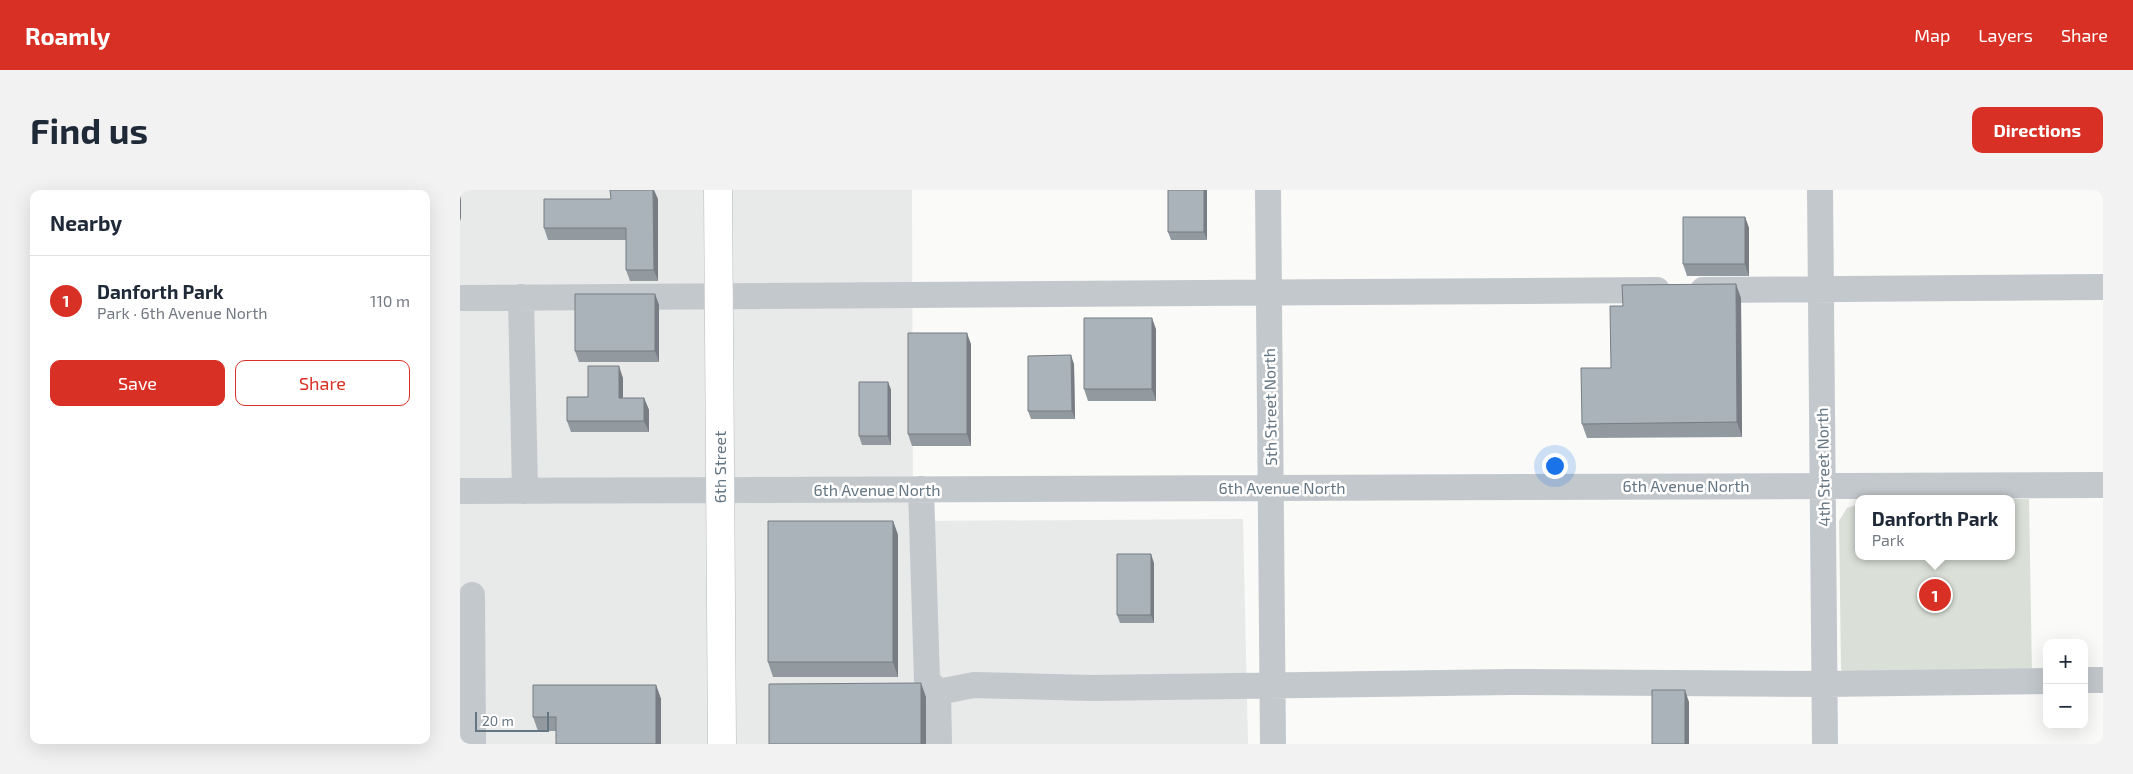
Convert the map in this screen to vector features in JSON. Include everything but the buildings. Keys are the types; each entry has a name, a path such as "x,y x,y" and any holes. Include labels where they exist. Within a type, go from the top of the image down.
{"main road":[{"name":"6th Street","path":"718,190 722,744"}],"street":[{"name":"5th Street North","path":"1268,190 1273,744"},
{"name":"4th Street North","path":"1820,190 1825,744"},
{"path":"460,298 2103,287"},
{"path":"521,297 524,491"},
{"name":"6th Avenue North","path":"460,491 2103,485"},
{"path":"921,489 927,680 938,692 939,744"},
{"path":"472,596 472,744"},
{"path":"2088,680 2103,680"},
{"path":"938,692 974,685 1091,688 1511,682 1825,684 2043,681"}],"shaded area":[{"path":"460,190 912,190 913,521 1243,519 1248,744 460,744"},
{"path":"2015,499 2029,499 2032,676 1843,673 1841,669 1839,521 1847,508 1855,505 1855,560 2015,560"}],"place":[{"name":"Danforth Park","path":"1935,595"}]}
